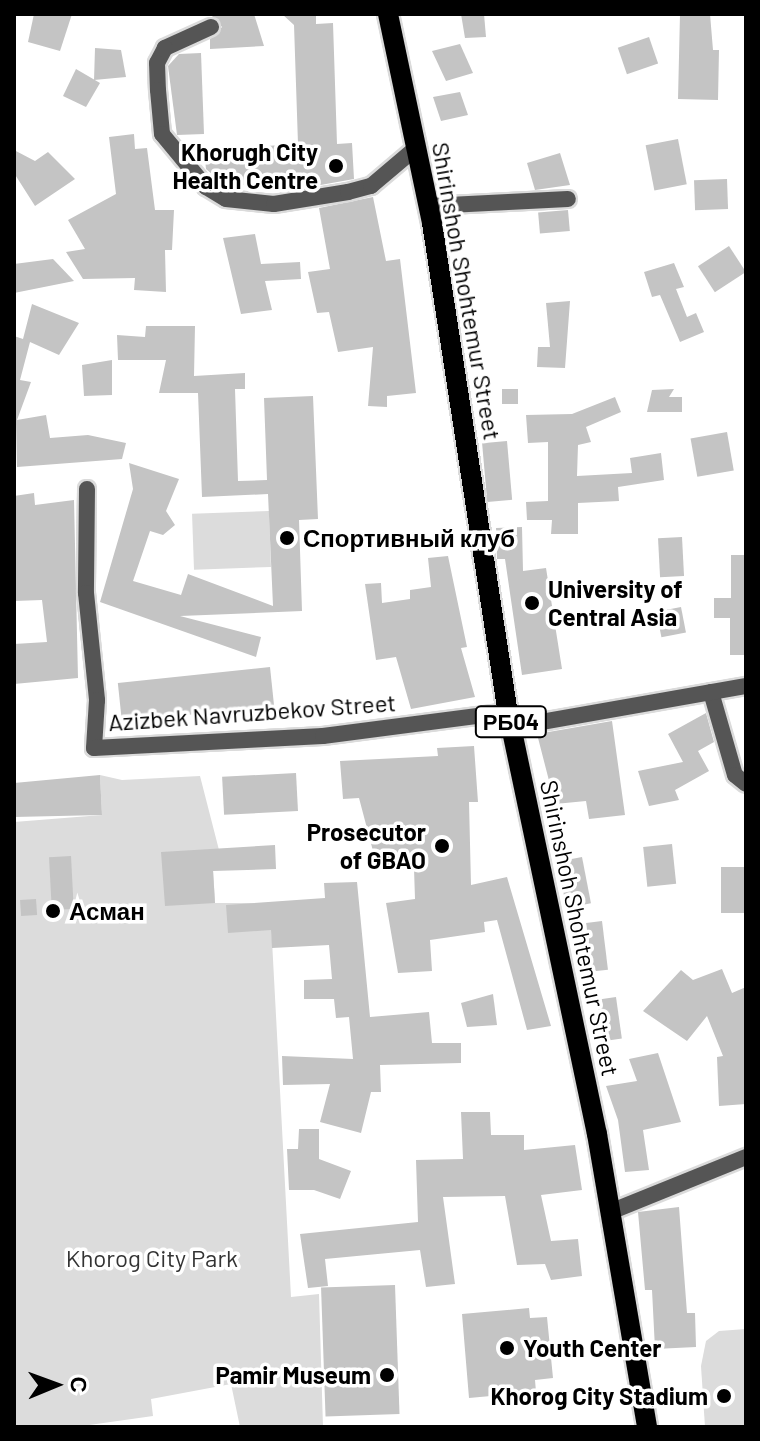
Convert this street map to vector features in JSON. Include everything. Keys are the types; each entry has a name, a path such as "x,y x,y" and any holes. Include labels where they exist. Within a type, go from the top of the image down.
{"main road":[{"name":"Shirinshoh Shohtemur Street","path":"388,14 429,206 511,720 610,1212 647,1427"}],"street":[{"path":"211,27 165,48 157,63 159,105 162,134 176,156 226,199 274,204 371,186 416,148"},
{"path":"429,206 568,199"},
{"name":"Azizbek Navruzbekov Street","path":"87,489 86,593 97,700 94,748 323,736 511,720"},
{"path":"511,720 746,686"},
{"path":"711,692 735,775 746,784"},
{"path":"610,1212 746,1157"}],"green space":[{"path":"269,511 271,567 194,570 192,514"},
{"name":"Khorog City Park","path":"100,775 122,780 200,776 219,850 212,850 215,903 270,903 291,1297 319,1294 323,1427 240,1427 231,1384 151,1399 153,1416 75,1427 14,1427 14,822 102,815"},
{"name":"Khorog City Stadium","path":"746,1329 746,1427 705,1427 701,1366 706,1341 719,1331"}],"building":[{"path":"34,14 72,14 60,51 28,42"},
{"path":"254,14 264,46 210,49 210,39 222,27 212,16"},
{"path":"282,14 316,14 316,24 333,23 337,144 352,143 354,179 315,186 314,181 226,186 206,169 204,150 298,144 294,25"},
{"path":"461,14 484,14 486,37 465,38"},
{"path":"680,14 710,14 713,50 719,50 718,100 678,99"},
{"path":"649,37 658,63 627,74 618,48"},
{"path":"460,44 473,73 446,81 432,51"},
{"path":"95,48 121,50 126,77 94,80"},
{"path":"201,53 204,134 177,135 168,66 179,54"},
{"path":"76,69 100,83 86,107 63,96"},
{"path":"460,92 468,115 441,121 433,97"},
{"path":"134,134 135,149 147,148 155,210 174,210 172,250 165,250 166,292 134,290 135,278 83,279 66,252 85,249 68,220 116,194 109,137"},
{"path":"678,139 687,184 654,190 646,145"},
{"path":"14,150 35,161 48,152 75,179 35,206 14,173"},
{"path":"560,153 570,185 535,190 527,163"},
{"path":"727,179 728,209 695,210 694,180"},
{"path":"373,197 386,261 400,259 416,393 387,396 387,407 368,406 373,347 338,352 329,312 317,313 308,272 330,269 319,208"},
{"path":"568,210 570,231 540,234 538,213"},
{"path":"255,234 261,264 300,262 301,279 265,281 272,310 241,314 223,238"},
{"path":"729,246 746,272 715,292 698,266"},
{"path":"53,259 74,281 14,293 14,264"},
{"path":"674,263 684,287 676,289 687,317 696,313 704,332 680,342 660,295 652,297 644,272"},
{"path":"570,301 565,368 537,367 538,347 550,347 546,303"},
{"path":"32,304 79,323 59,355 30,342 20,380 31,382 17,420 46,415 50,438 88,435 126,443 122,459 17,467 14,336 23,339"},
{"path":"146,326 195,326 194,376 245,373 245,389 235,389 238,481 267,480 264,398 313,396 318,519 299,520 302,611 180,616 261,637 256,657 100,602 133,489 129,463 179,479 166,511 175,525 163,535 150,531 133,581 181,595 188,574 273,606 268,494 202,497 198,393 159,393 166,360 118,360 117,335 145,337"},
{"path":"112,360 112,395 84,396 82,365"},
{"path":"502,389 518,389 518,404 502,404"},
{"path":"674,389 669,397 682,397 682,412 647,412 652,390"},
{"path":"615,397 621,412 586,427 591,442 578,445 577,476 632,473 630,458 661,453 664,480 618,487 619,501 578,503 578,534 551,534 552,520 527,520 526,502 548,501 548,442 528,443 526,415 572,414"},
{"path":"727,432 734,470 697,477 691,438"},
{"path":"507,441 512,500 487,502 482,443"},
{"path":"34,493 35,505 74,500 78,678 14,684 14,644 47,642 42,600 14,601 14,496"},
{"name":"University of Central Asia","path":"522,527 523,571 546,568 562,669 522,675 505,559 497,559 496,528"},
{"path":"682,537 684,576 660,577 658,538"},
{"path":"731,555 746,555 746,655 730,655 730,618 714,618 714,598 731,598"},
{"path":"448,556 467,647 461,648 475,697 411,709 396,657 376,660 365,584 381,583 382,603 410,599 410,590 431,587 428,558"},
{"path":"681,607 686,633 661,637 656,612"},
{"path":"270,667 274,706 122,722 118,683"},
{"path":"706,713 714,742 698,751 709,771 675,790 679,800 649,806 638,771 683,762 668,734"},
{"path":"612,721 625,815 589,819 586,801 555,804 537,734"},
{"path":"474,746 478,802 469,802 471,885 507,877 551,1026 527,1030 497,920 484,922 485,932 430,940 432,971 398,973 386,903 415,899 414,869 378,870 359,798 343,799 340,761 438,756 437,748"},
{"path":"296,773 298,811 224,815 222,777"},
{"path":"100,775 102,815 14,817 14,783"},
{"path":"672,844 676,884 647,887 643,847"},
{"path":"275,845 276,869 213,871 215,903 165,906 161,852"},
{"path":"71,856 74,909 52,910 49,857"},
{"path":"582,857 591,903 566,908 557,862"},
{"path":"721,867 746,867 746,913 721,913"},
{"path":"357,882 370,1017 429,1012 432,1043 461,1043 461,1063 380,1065 381,1092 371,1092 361,1133 320,1122 330,1084 283,1085 282,1056 353,1059 349,1017 336,1018 334,999 304,999 304,980 332,979 329,945 272,948 271,930 228,933 226,905 325,898 324,883"},
{"path":"36,899 37,915 21,916 20,900"},
{"path":"602,921 608,970 592,972 586,923"},
{"path":"722,969 732,993 746,987 746,1104 719,1106 717,1057 723,1056 707,1016 687,1041 643,1011 681,970 693,980"},
{"path":"493,994 497,1025 467,1027 461,1003"},
{"path":"616,997 622,1039 603,1041 597,1000"},
{"path":"658,1053 681,1122 643,1130 649,1170 625,1172 618,1120 606,1086 637,1081 629,1059"},
{"path":"461,1112 490,1112 491,1135 524,1135 524,1150 575,1145 582,1190 541,1195 551,1241 578,1239 582,1276 551,1280 545,1264 517,1265 505,1196 443,1197 455,1284 426,1287 420,1250 325,1259 328,1286 308,1288 300,1234 418,1222 416,1160 463,1159"},
{"path":"299,1129 319,1129 319,1159 351,1171 340,1199 314,1190 289,1190 287,1149 298,1149"},
{"path":"679,1207 687,1313 695,1313 696,1347 655,1349 652,1290 645,1290 638,1212"},
{"path":"395,1285 400,1414 326,1417 321,1288"},
{"name":"Youth Center","path":"529,1308 530,1318 547,1317 553,1378 535,1380 536,1392 469,1398 462,1314"}],"place":[{"name":"Khorugh City Health Centre","path":"336,166"},
{"name":"Спортивный клуб","path":"287,538"},
{"name":"University of Central Asia","path":"532,603"},
{"name":"Prosecutor of GBAO","path":"442,846"},
{"name":"Асман","path":"53,911"},
{"name":"Youth Center","path":"507,1348"},
{"name":"Pamir Museum","path":"387,1375"},
{"name":"Khorog City Stadium","path":"724,1396"}]}
